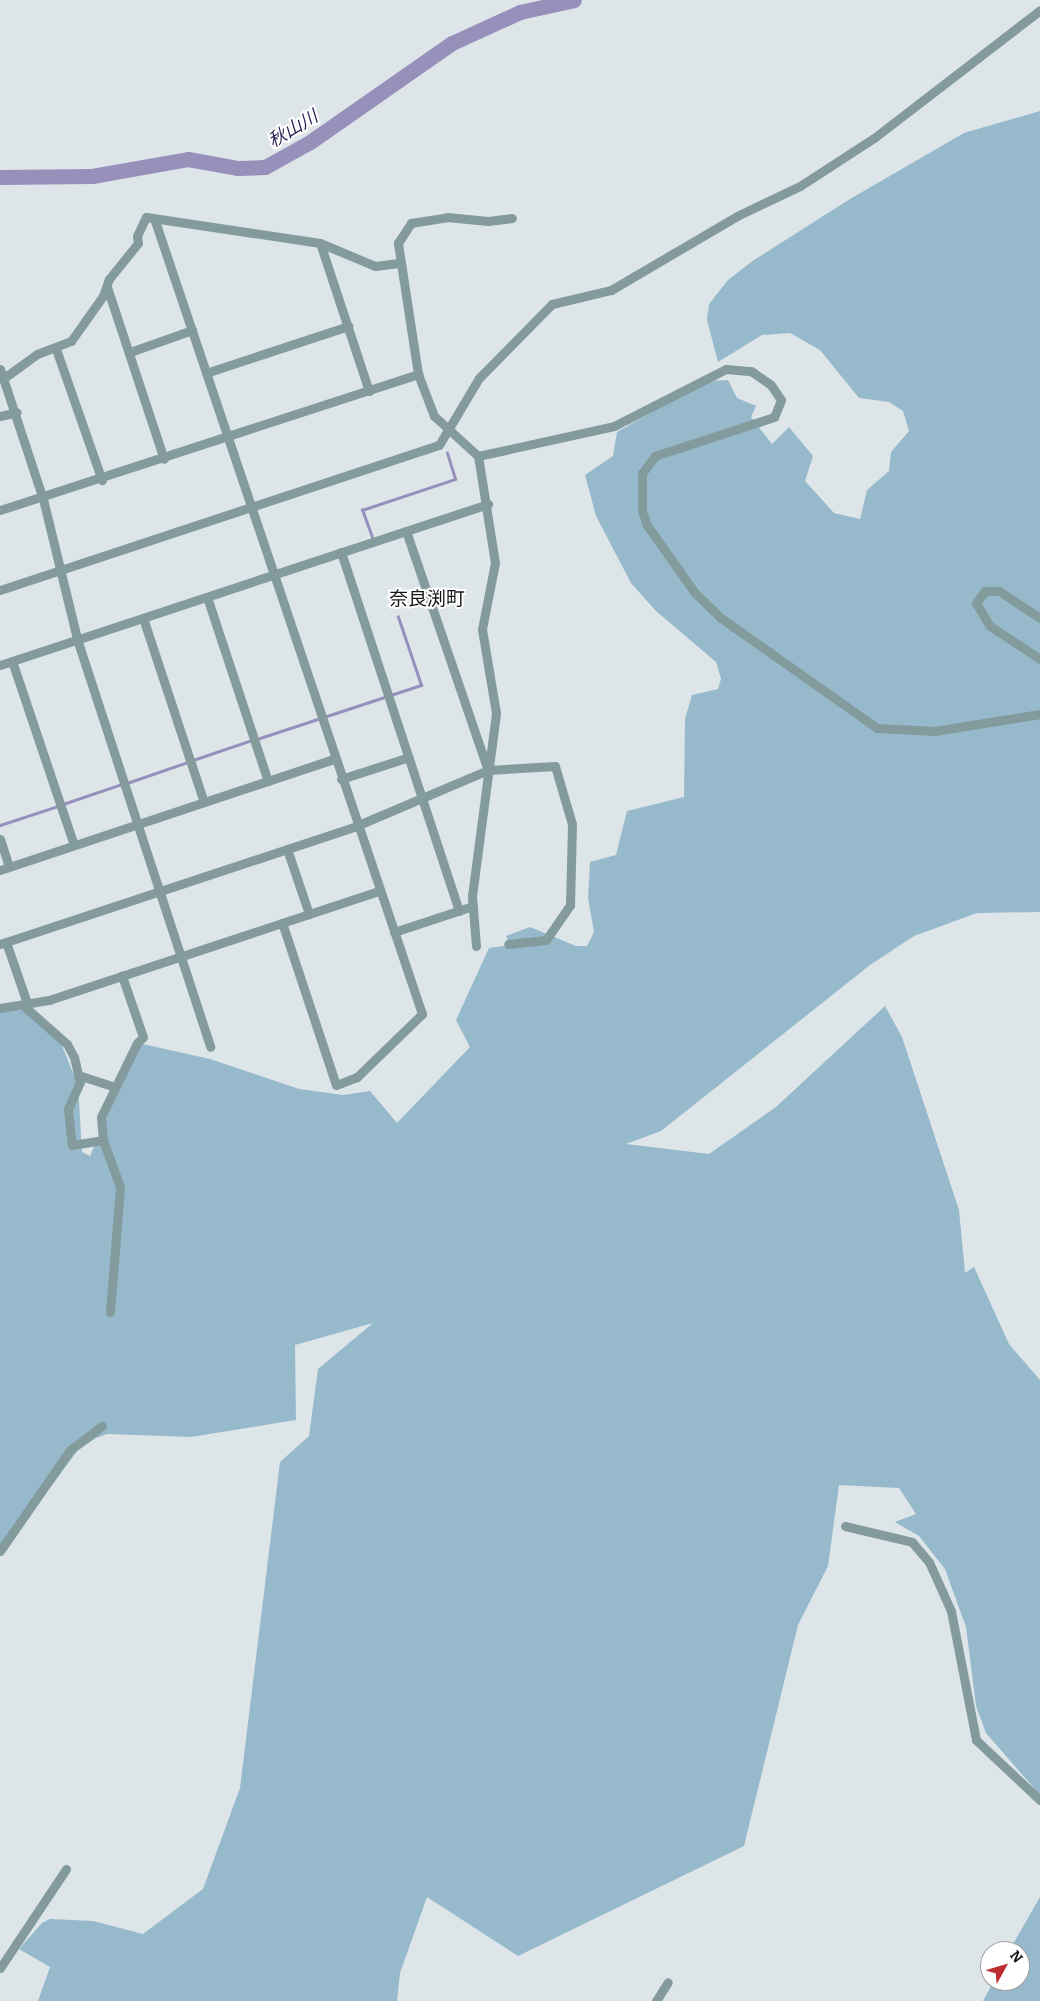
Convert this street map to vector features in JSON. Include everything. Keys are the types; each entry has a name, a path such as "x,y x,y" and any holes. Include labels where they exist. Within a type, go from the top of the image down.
{"street":[{"path":"0,590 439,445 479,378 552,304 611,290 730,220 800,186 874,138 1040,10"},
{"path":"210,1047 161,891 77,639 43,500 17,412 2,374 37,354 56,349 84,325 107,286 138,243 144,217 320,243 376,266 399,264"},
{"path":"476,946 473,906 496,713 482,629 495,574 488,504 478,456 434,416 418,374 399,264 398,237 411,223 447,217 488,221 512,218"},
{"path":"154,218 356,826 394,932 420,1019 357,1077 336,1085 282,923"},
{"path":"320,243 369,391"},
{"path":"107,286 164,459"},
{"path":"206,373 348,326"},
{"path":"130,352 192,330"},
{"path":"56,349 102,480"},
{"path":"478,456 614,426 726,369 751,371 771,385 781,400 774,418 663,453 647,461 642,473 642,510 647,525 695,593 728,623 877,728 935,731 1040,714"},
{"path":"0,510 43,500 418,374"},
{"path":"0,416 17,412"},
{"path":"0,665 488,504"},
{"path":"406,531 488,770"},
{"path":"341,552 459,911"},
{"path":"1040,618 999,591 985,591 976,603 990,626 1040,659"},
{"path":"207,597 268,781"},
{"path":"143,618 204,802"},
{"path":"12,661 74,845"},
{"path":"341,779 409,757"},
{"path":"0,870 334,759"},
{"path":"103,1140 72,1145 68,1109 80,1082 78,1075 67,1044 26,1007 3,943 356,826 488,770 555,766 572,824 570,905 565,916 546,940 508,944"},
{"path":"0,839 9,866"},
{"path":"287,849 309,914"},
{"path":"0,1008 26,1007 378,890"},
{"path":"394,932 473,906"},
{"path":"110,1312 120,1187 103,1140 101,1117 114,1087 144,1038 122,976"},
{"path":"78,1075 114,1087"},
{"path":"0,1550 70,1450 102,1426"},
{"path":"846,1526 912,1542 929,1562 951,1611 976,1740 1040,1800"},
{"path":"0,1968 66,1869"},
{"path":"656,2001 668,1982"}],"shaded area":[{"path":"1040,111 1040,912 977,913 914,936 870,965 661,1131 626,1144 709,1154 776,1107 885,1006 902,1037 959,1210 965,1273 974,1267 1009,1344 1040,1380 1040,1795 986,1733 976,1706 966,1627 945,1569 919,1536 895,1522 916,1514 899,1488 839,1485 828,1566 798,1625 744,1846 518,1956 427,1897 400,1973 397,2001 38,2001 50,1967 19,1949 42,1923 50,1919 93,1921 143,1934 203,1889 240,1788 280,1462 309,1436 318,1369 373,1323 295,1345 296,1420 191,1437 107,1434 96,1438 78,1450 0,1555 0,1010 34,1009 58,1036 78,1085 82,1152 90,1156 138,1043 210,1059 299,1089 343,1095 370,1091 397,1123 470,1047 456,1020 489,948 510,945 506,936 530,927 576,946 587,946 594,932 588,898 590,862 616,855 627,811 684,797 685,719 692,695 718,689 721,679 716,662 656,611 631,583 596,516 585,475 613,456 617,432 707,381 728,380 737,398 756,406 751,417 772,444 789,427 813,456 805,481 834,513 860,519 867,490 889,471 891,452 909,431 903,411 889,402 859,398 820,350 790,333 762,335 718,362 707,320 709,304 728,280 754,260 850,199 964,133"},
{"path":"1040,1897 1040,2001 983,2001 988,1991 1030,1991 1030,1941 1015,1941"}],"waterway":[{"name":"秋山川","path":"0,177 92,176 188,159 238,168 265,167 310,142 452,43 520,12 574,0"},
{"path":"372,537 362,510 455,479 447,453"},
{"path":"257,739 421,685 398,617"},
{"path":"193,760 252,740"},
{"path":"127,783 188,762"},
{"path":"63,804 122,784"},
{"path":"0,825 58,806"}],"district":[{"name":"奈良渕町","path":"427,599"}]}
